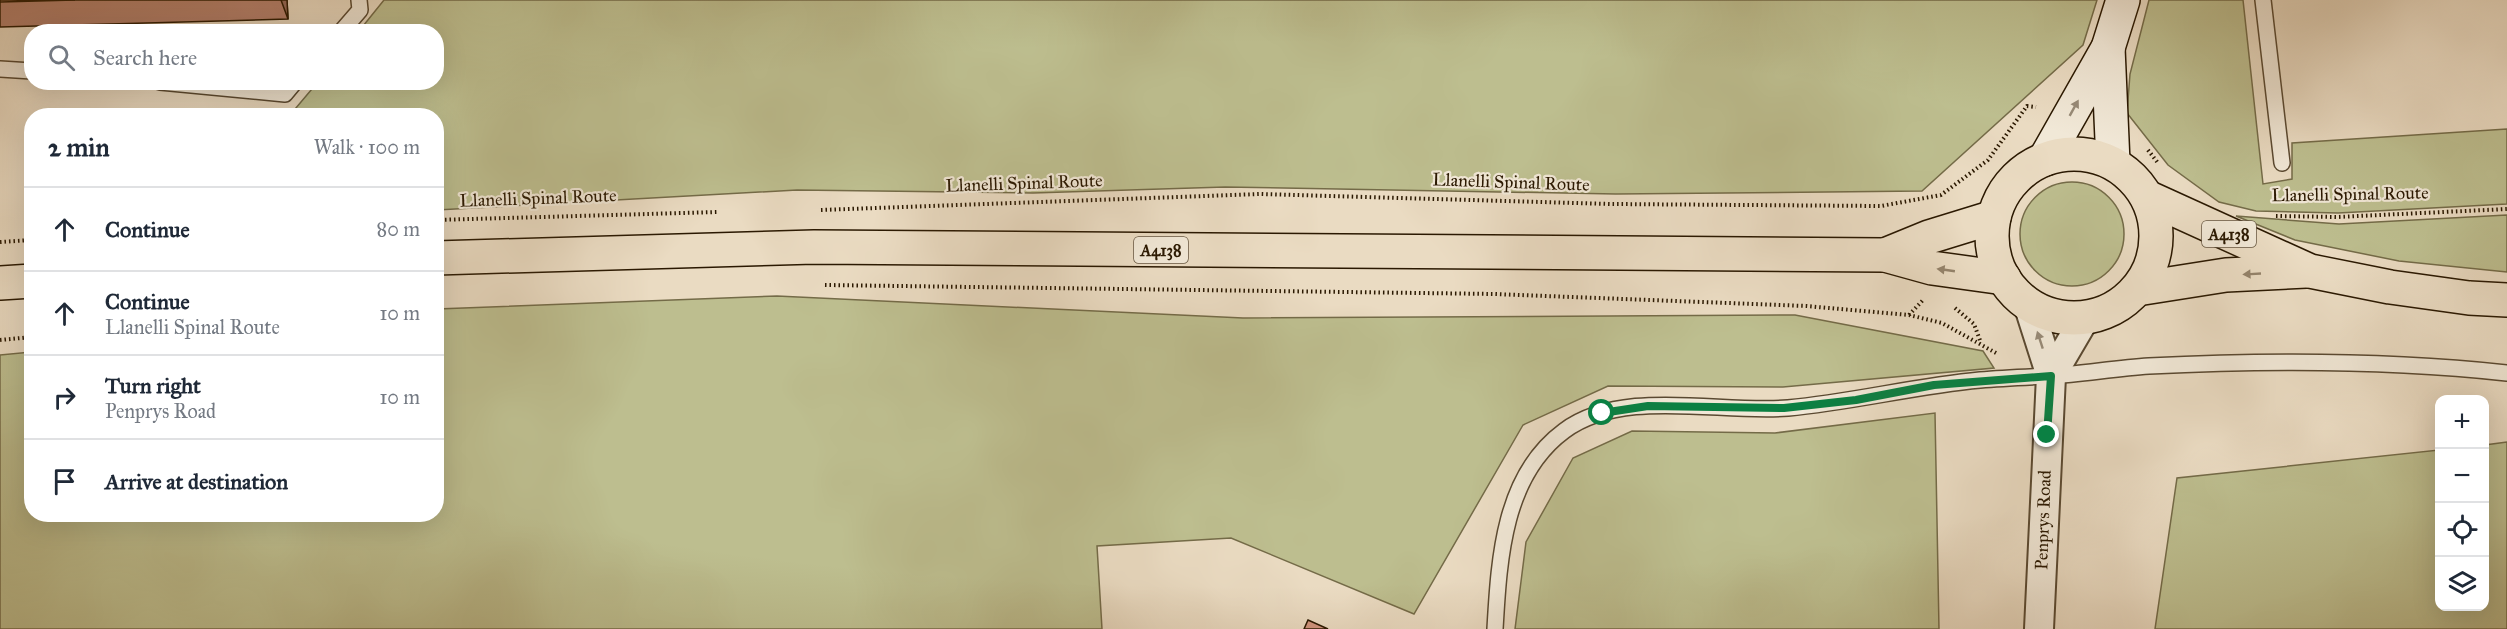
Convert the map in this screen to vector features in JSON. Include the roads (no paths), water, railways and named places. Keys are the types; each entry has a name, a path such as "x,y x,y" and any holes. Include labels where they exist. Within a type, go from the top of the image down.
{"highway":[{"path":"2080,154 2113,163 2133,177 2147,197 2155,220 2156,244 2151,268 2138,289 2122,303 2085,318 2055,316 2028,304 2014,292 2004,278 1993,248 1995,217 2001,198 2028,168 2045,159 2080,154"},
{"name":"A4138","path":"2147,197 2310,271"},
{"name":"A4138","path":"1885,255 1929,237 1995,217"},
{"name":"A4138","path":"444,258 813,247 1885,255 1932,268 2004,278"},
{"name":"A4138","path":"2138,289 2226,275 2310,271 2413,290 2469,298 2507,300"},
{"path":"0,283 24,282"}],"street":[{"path":"2045,159 2108,48 2123,0"},
{"path":"2108,48 2113,163"},
{"name":"Penprys Road","path":"2028,304 2051,376 2039,629"},
{"name":"Penprys Road","path":"2051,376 2085,318"}],"lane":[{"path":"348,24 360,10 360,0"},
{"path":"2263,0 2282,163"},
{"path":"0,69 24,70"},
{"path":"243,90 285,94 288,90"},
{"path":"1495,629 1498,569 1511,507 1535,460 1564,430 1602,413 1648,406 1784,408 1856,400 1934,385 2147,366 2341,360 2507,373"}]}
